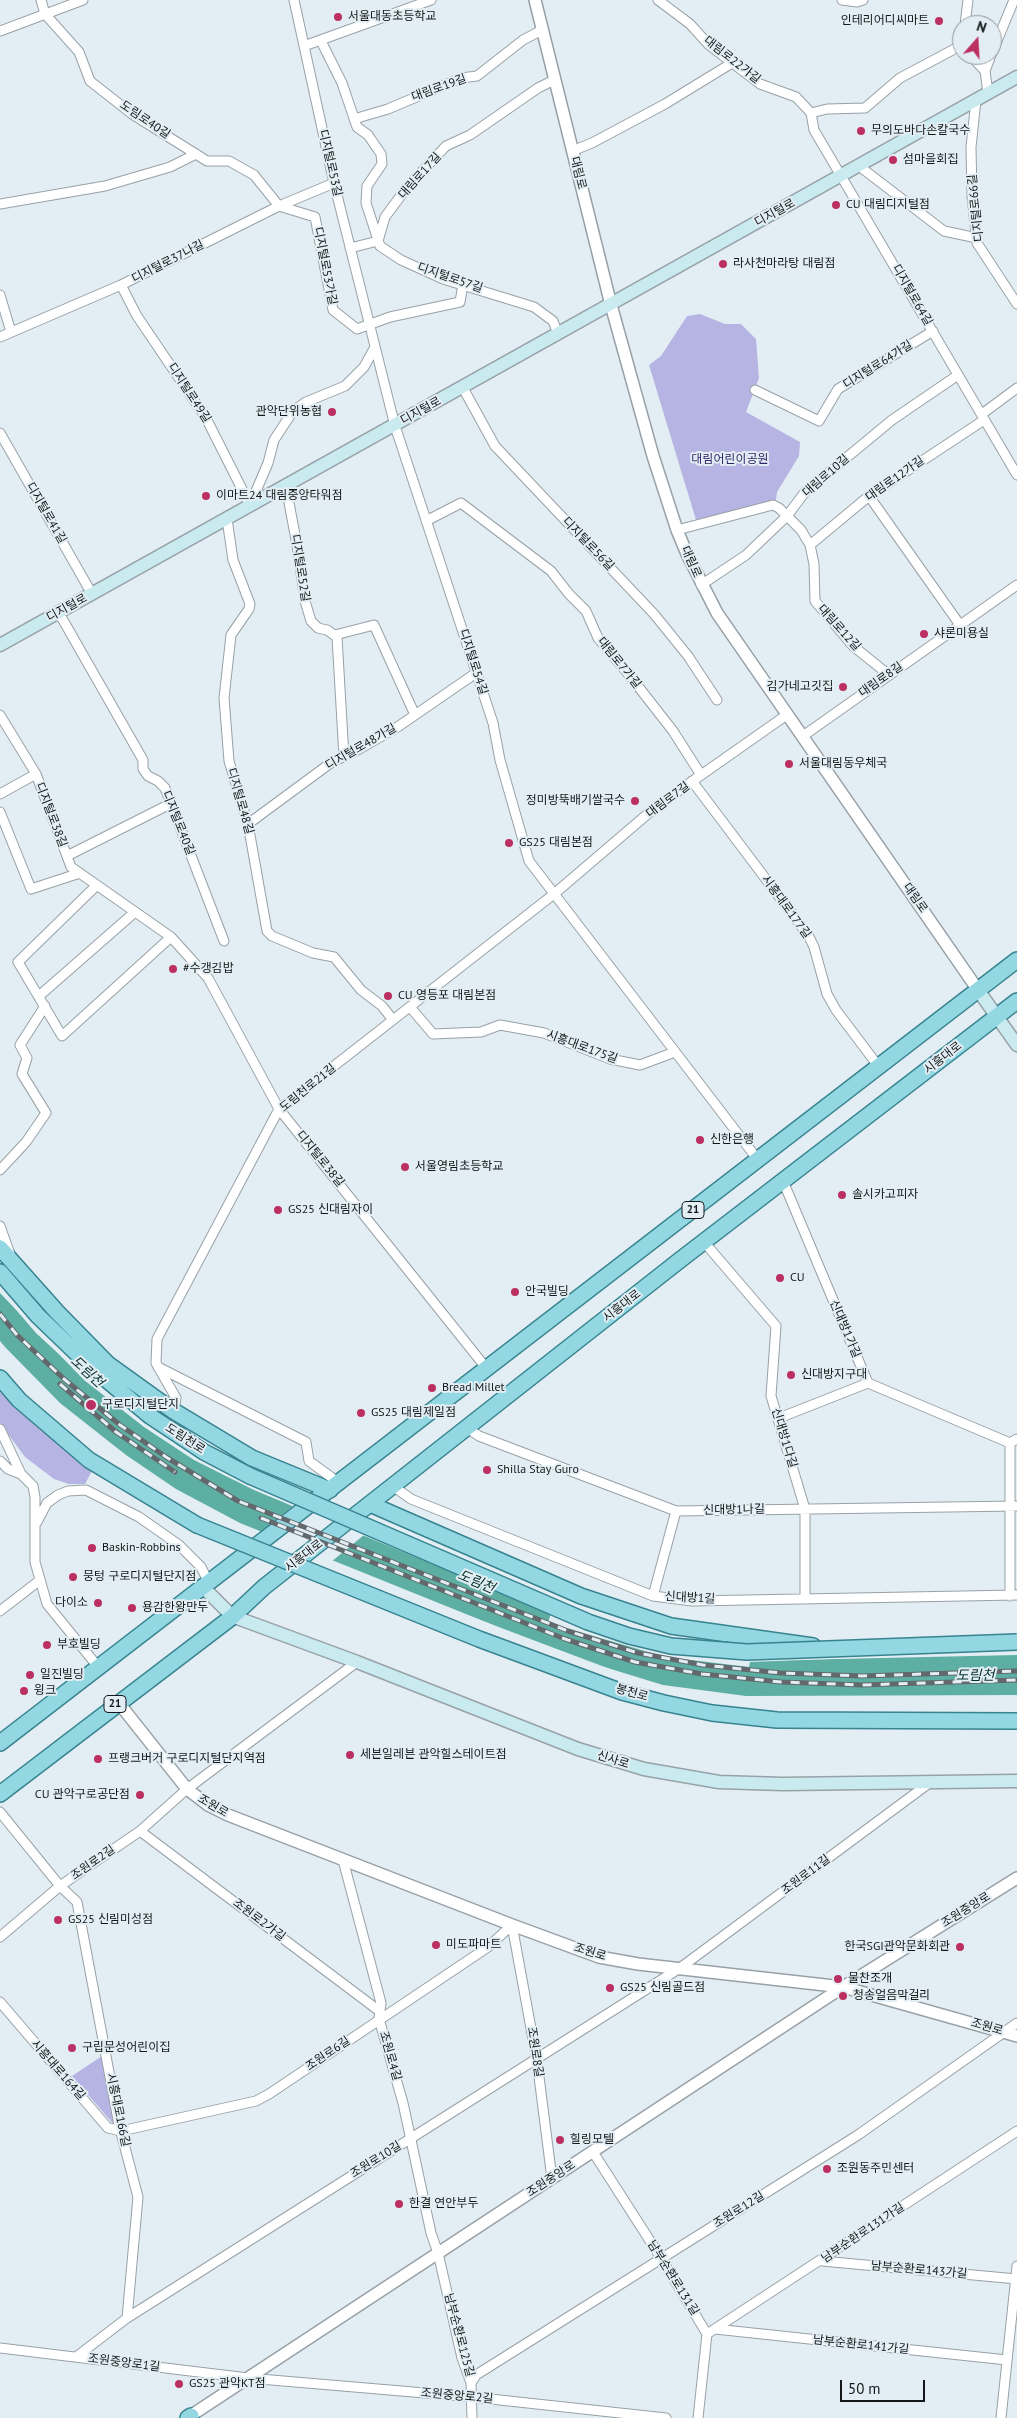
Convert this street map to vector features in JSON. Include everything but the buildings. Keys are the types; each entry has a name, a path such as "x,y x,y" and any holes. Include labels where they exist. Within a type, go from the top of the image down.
{"main road":[{"name":"디지털로","path":"0,645 227,519 250,504 286,487 1017,77"},
{"name":"21","path":"0,1744 1017,960"},
{"name":"대림로","path":"978,990 1017,1045"},
{"name":"시흥대로","path":"0,1794 232,1616 356,1515 704,1242 1017,1001"},
{"path":"0,1248 108,1364 174,1411 252,1458 331,1489"},
{"name":"도림천로","path":"0,1272 38,1316 89,1365 150,1416 204,1452 258,1481 588,1622 629,1636 671,1646 706,1651 748,1652 837,1649"},
{"name":"봉천로","path":"0,1378 19,1400 89,1460 196,1525 488,1642 622,1692 712,1713 777,1720 1017,1721"},
{"path":"370,1504 581,1596 671,1626 837,1649 1017,1642"},
{"path":"206,1586 232,1616"},
{"name":"신사로","path":"232,1616 357,1662 578,1749 644,1769 719,1782 783,1784 1017,1781"}],"street":[{"name":"도림로40길","path":"41,0 45,14 79,52 90,81 132,114 207,161 229,161 254,175 279,206"},
{"path":"0,31 83,0"},
{"name":"디지털로53길","path":"294,0 334,183 394,426"},
{"path":"304,46 431,0"},
{"name":"대림로","path":"535,0 611,305 677,530 701,585 717,613 978,990"},
{"name":"대림로22가길","path":"658,0 690,24 709,45 760,84 796,97 811,113"},
{"path":"842,0 857,2 863,0"},
{"path":"966,15 968,0"},
{"path":"1002,29 1014,0"},
{"name":"대림로19길","path":"354,119 388,109 461,78 477,76 523,40 542,30"},
{"path":"321,41 342,83 357,127 368,134 381,154 382,164 367,186 366,203 378,241 350,248"},
{"path":"842,176 814,130 811,113 827,109 865,108 900,78 952,49"},
{"path":"572,151 592,143 664,104 732,63"},
{"path":"979,65 985,71"},
{"path":"987,65 985,71 988,93"},
{"name":"대림로17길","path":"378,241 385,217 408,186 446,146 470,135 538,88 554,80"},
{"name":"디지털로66길","path":"976,100 971,147 972,196 977,243 1017,304"},
{"path":"0,204 105,186 170,167 196,154"},
{"path":"859,166 944,231 977,238"},
{"name":"디지털로64길","path":"842,176 1017,475"},
{"name":"디지털로37나길","path":"0,337 121,285 279,206 334,183"},
{"name":"디지털로53가길","path":"279,206 315,217 333,310 358,329 370,326"},
{"name":"디지털로57길","path":"378,241 380,246 401,260 443,279 534,308 553,321 558,334"},
{"path":"370,326 390,317 460,302 463,284"},
{"name":"디지털로49길","path":"121,285 137,316 206,418 250,504"},
{"path":"0,295 11,332"},
{"name":"디지털로64가길","path":"755,390 819,421 838,390 932,331"},
{"path":"250,504 268,463 274,440 293,411 306,402 345,386 364,367 375,347"},
{"name":"대림로10길","path":"701,585 746,555 787,516 805,492 892,420 958,375"},
{"name":"디지털로56길","path":"463,388 495,446 654,614 688,656 717,700"},
{"path":"983,417 1017,388"},
{"name":"대림로12가길","path":"810,545 869,496 983,417"},
{"name":"디지털로54길","path":"394,426 493,723 502,768 529,861 554,894"},
{"name":"디지털로41길","path":"0,433 92,594"},
{"name":"디지털로52길","path":"286,487 305,601 309,614 318,628 327,630 335,635"},
{"path":"869,496 960,625"},
{"name":"대림로7가길","path":"426,521 461,503 551,571 569,594 586,611 598,638 673,731 701,775"},
{"name":"대림로12길","path":"677,530 773,505 801,530 810,545 814,564 815,601 853,646 889,675"},
{"name":"디지털로48길","path":"227,519 233,560 250,604 231,635 224,698 229,761 248,824 267,931 272,936 313,953 334,957 361,990 382,1006 393,1020"},
{"name":"대림로8길","path":"803,736 1017,585"},
{"name":"디지털로40길","path":"59,613 144,760 143,769 148,776 158,781 164,788 224,941"},
{"path":"344,757 337,637 335,635 374,625 415,715"},
{"name":"디지털로48가길","path":"248,824 332,762 344,757 415,715 476,672"},
{"name":"대림로7길","path":"554,894 657,806 788,714"},
{"name":"디지털로38길","path":"0,715 36,774 71,866 171,938 208,978 279,1109 487,1369"},
{"name":"디지털로38길","path":"0,794 36,774"},
{"name":"시흥대로177길","path":"692,782 808,934 814,947 828,994 836,1010 879,1067"},
{"name":"디지털로38길","path":"67,856 170,804"},
{"path":"0,812 32,888 80,873"},
{"path":"97,885 18,962 62,1036 171,938"},
{"path":"554,894 758,1160"},
{"name":"도림천로21길","path":"174,1411 176,1398 158,1367 157,1339 279,1109 554,894"},
{"path":"39,996 135,912"},
{"path":"0,1170 26,1142 46,1113 22,1074 27,1058 20,1046 44,1006"},
{"name":"시흥대로175길","path":"410,1007 433,1034 481,1032 500,1025 544,1033 610,1059 640,1065 675,1052"},
{"name":"신대방1가길","path":"783,1181 868,1383"},
{"path":"0,1226 13,1264"},
{"name":"신대방1다길","path":"704,1242 776,1326 771,1396 805,1509 805,1599"},
{"path":"158,1367 306,1442 309,1461 331,1489"},
{"path":"779,1418 868,1383 1014,1441"},
{"name":"신대방1나길","path":"467,1428 479,1436 676,1511 1014,1506"},
{"path":"0,1429 21,1474 33,1486 36,1527 35,1562 47,1604 99,1668"},
{"name":"신대방1길","path":"396,1484 397,1489 410,1499 653,1596 692,1601 1014,1596 1014,1441"},
{"path":"0,1461 8,1469 21,1474"},
{"path":"0,1474 8,1469"},
{"path":"36,1527 39,1515 47,1503 68,1491 86,1490 139,1517 179,1545 201,1567 206,1586"},
{"path":"653,1596 676,1511"},
{"path":"0,1610 40,1580"},
{"name":"조원로","path":"187,1789 357,1662"},
{"name":"조원로","path":"118,1702 187,1789 208,1805 228,1815 512,1925 599,1957 843,1987 1017,2036"},
{"name":"조원로11길","path":"680,1968 933,1781"},
{"name":"조원로2길","path":"0,1937 60,1886 140,1830 187,1789"},
{"name":"시흥대로166길","path":"0,1812 60,1886 77,1902 121,2131 138,2197 127,2318"},
{"name":"조원로2가길","path":"140,1830 379,2015"},
{"name":"조원로4길","path":"343,1860 380,2004 379,2015 412,2138 431,2233 438,2253"},
{"name":"조원중앙로","path":"189,2417 843,1987 1017,1878"},
{"name":"조원로6길","path":"121,2131 256,2101 379,2015 488,1947 512,1925"},
{"name":"조원로8길","path":"512,1925 537,2061 552,2179"},
{"name":"조원로10길","path":"76,2357 127,2318 537,2061 680,1968"},
{"name":"시흥대로164길","path":"0,2002 108,2128 121,2131"},
{"name":"조원로12길","path":"471,2383 476,2375 858,2135 1017,2023"},
{"name":"남부순환로131가길","path":"711,2332 822,2261 1017,2131"},
{"name":"남부순환로131길","path":"593,2152 711,2332"},
{"name":"남부순환로125길","path":"438,2253 462,2358 471,2383 472,2418"},
{"name":"남부순환로143가길","path":"822,2261 1016,2279"},
{"path":"1001,2418 1017,2266"},
{"path":"698,2418 711,2332"},
{"name":"남부순환로141가길","path":"711,2332 1007,2360"},
{"name":"조원중앙로1길","path":"0,2348 248,2378"},
{"name":"조원중앙로2길","path":"248,2378 472,2397 666,2418"}],"green space":[{"name":"대림어린이공원","path":"700,314 725,324 741,324 756,339 759,378 746,412 800,442 799,456 777,492 776,500 696,520 649,365 661,356 687,316"},
{"path":"0,1392 64,1450 92,1471 85,1484 69,1484 54,1479 25,1457 0,1423"},
{"path":"102,2056 115,2126 72,2076"}],"water":[{"name":"도림천","path":"0,1293 84,1380 144,1427 194,1460 254,1490 586,1628 747,1661 1017,1655 1017,1695 746,1696 663,1685 575,1658 240,1523 176,1489 126,1455 60,1403 5,1347 0,1341"}],"pier":[{"path":"0,1291 86,1378 146,1425 195,1458 255,1488 587,1626 748,1659 986,1653 750,1662 749,1667 666,1657 548,1623 551,1613 364,1535 331,1562 259,1533 293,1506 224,1475 172,1445 135,1419 87,1380 36,1333"},
{"path":"382,1583 647,1683 574,1661"}],"railway":[{"path":"0,1314 17,1335 64,1379 120,1425 166,1457 238,1501 568,1631 638,1653 703,1665 781,1673 862,1676 1017,1671"},
{"path":"60,1384 116,1432 175,1472"},
{"path":"261,1518 565,1639 635,1662 702,1674 781,1682 862,1685 1017,1680"}],"place":[{"name":"서울대동초등학교","path":"338,17"},
{"name":"인테리어디씨마트","path":"939,21"},
{"name":"무의도바다손칼국수","path":"861,131"},
{"name":"섬마을회집","path":"893,160"},
{"name":"CU 대림디지털점","path":"836,205"},
{"name":"라사천마라탕 대림점","path":"723,264"},
{"name":"관악단위농협","path":"332,412"},
{"name":"이마트24 대림중앙타워점","path":"206,496"},
{"name":"샤론미용실","path":"924,634"},
{"name":"김가네고깃집","path":"843,687"},
{"name":"서울대림동우체국","path":"789,764"},
{"name":"정미방뚝배기쌀국수","path":"635,801"},
{"name":"GS25 대림본점","path":"509,843"},
{"name":"#수갱김밥","path":"173,969"},
{"name":"CU 영등포 대림본점","path":"388,996"},
{"name":"신한은행","path":"700,1140"},
{"name":"서울영림초등학교","path":"405,1167"},
{"name":"솔시카고피자","path":"842,1195"},
{"name":"GS25 신대림자이","path":"278,1210"},
{"name":"CU","path":"780,1278"},
{"name":"안국빌딩","path":"515,1292"},
{"name":"신대방지구대","path":"791,1375"},
{"name":"Bread Millet","path":"432,1388"},
{"name":"구로디지털단지","path":"91,1405"},
{"name":"GS25 대림제일점","path":"361,1413"},
{"name":"Shilla Stay Guro","path":"487,1470"},
{"name":"Baskin-Robbins","path":"92,1548"},
{"name":"뭉텅 구로디지털단지점","path":"73,1577"},
{"name":"다이소","path":"98,1603"},
{"name":"용감한왕만두","path":"132,1608"},
{"name":"부호빌딩","path":"47,1645"},
{"name":"일진빌딩","path":"30,1675"},
{"name":"윙크","path":"24,1691"},
{"name":"세븐일레븐 관악힐스테이트점","path":"350,1755"},
{"name":"프랭크버거 구로디지털단지역점","path":"98,1759"},
{"name":"CU 관악구로공단점","path":"140,1795"},
{"name":"GS25 신림미성점","path":"58,1920"},
{"name":"미도파마트","path":"436,1945"},
{"name":"한국SGI관악문화회관","path":"960,1947"},
{"name":"물찬조개","path":"838,1979"},
{"name":"GS25 신림골드점","path":"610,1988"},
{"name":"청송얼음막걸리","path":"843,1996"},
{"name":"구립문성어린이집","path":"72,2048"},
{"name":"힐링모텔","path":"560,2140"},
{"name":"조원동주민센터","path":"827,2169"},
{"name":"한결 연안부두","path":"399,2204"},
{"name":"GS25 관악KT점","path":"179,2384"}]}
